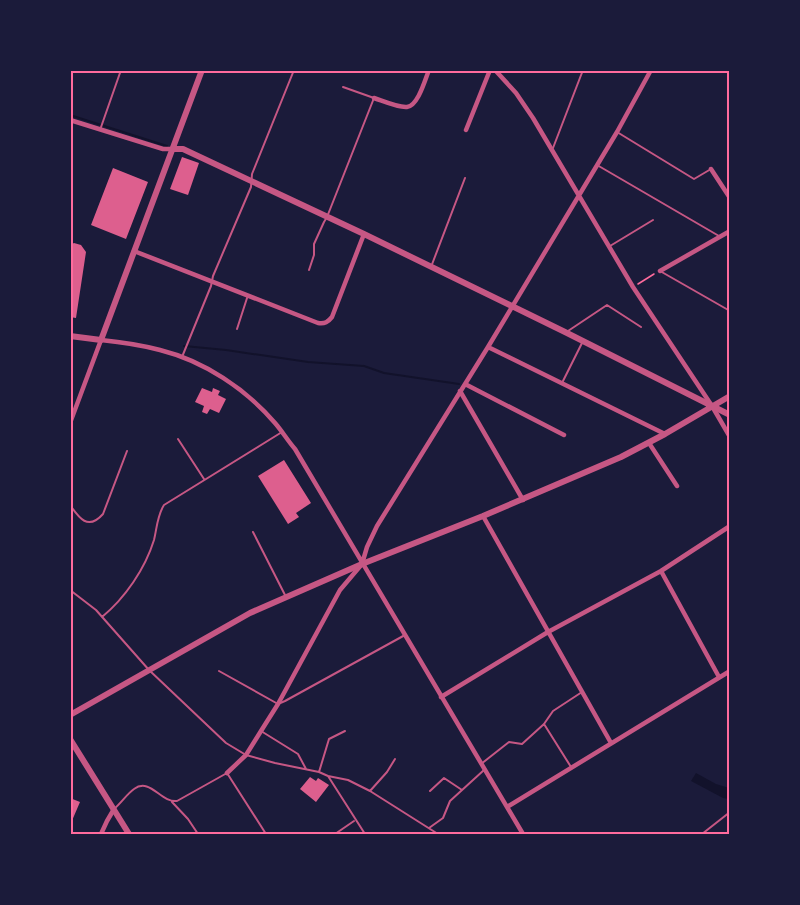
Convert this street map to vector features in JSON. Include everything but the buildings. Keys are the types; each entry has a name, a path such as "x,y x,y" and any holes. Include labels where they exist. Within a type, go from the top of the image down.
{"street":[{"path":"70,423 202,70"},
{"path":"374,98 404,107 414,105 429,70"},
{"path":"466,130 490,70"},
{"path":"495,70 516,93 533,118 633,287 712,406 729,437"},
{"path":"226,773 246,755 278,704 340,590 362,564 377,526 488,347 617,132 651,70"},
{"path":"70,120 163,149 183,149 566,332 729,415"},
{"path":"711,169 729,198"},
{"path":"660,271 729,231"},
{"path":"134,251 324,324 332,317 364,234"},
{"path":"71,336 142,346 183,357 228,381 255,402 275,423 295,449 523,834"},
{"path":"488,347 665,434"},
{"path":"465,384 564,435"},
{"path":"460,391 523,500"},
{"path":"70,715 250,613 621,457 729,396"},
{"path":"649,443 677,486"},
{"path":"483,516 611,743"},
{"path":"441,697 548,632 661,571 729,526"},
{"path":"661,571 719,677"},
{"path":"507,807 729,671"},
{"path":"70,739 129,834"},
{"path":"101,834 114,809"}],"lane":[{"path":"100,129 121,70"},
{"path":"183,357 251,187 252,174 294,70"},
{"path":"552,151 583,70"},
{"path":"309,270 315,244 374,98 343,87"},
{"path":"617,132 694,179 711,169"},
{"path":"597,165 719,236"},
{"path":"431,267 465,178"},
{"path":"610,246 653,220"},
{"path":"660,271 729,311"},
{"path":"237,329 248,295"},
{"path":"566,332 608,305 641,327"},
{"path":"562,383 583,341"},
{"path":"102,617 120,600 146,560 154,540 158,517 164,505 282,432"},
{"path":"178,439 204,479"},
{"path":"70,504 82,521 87,522 100,518 127,451"},
{"path":"253,532 287,597"},
{"path":"70,590 88,603 149,670 226,743 246,755 319,772 328,777 348,780 370,791 438,834"},
{"path":"219,671 278,704 405,635"},
{"path":"429,828 443,818 450,801 509,742 522,744 544,724 553,711 582,692"},
{"path":"544,724 571,768"},
{"path":"261,731 298,754 306,769"},
{"path":"319,772 329,739 345,731"},
{"path":"370,791 395,759"},
{"path":"172,802 182,799 226,773 266,834"},
{"path":"328,777 365,834"},
{"path":"430,791 444,778 462,789"},
{"path":"114,809 133,789 147,786 172,802 198,834"},
{"path":"702,834 729,812"},
{"path":"335,834 355,820"}],"path":[{"path":"633,287 660,271"}],"shaded area":[{"path":"696,773 729,788 729,799 691,781"}],"waterway":[{"path":"70,115 167,146"},
{"path":"184,346 308,362 364,366 384,373 459,384"}]}
